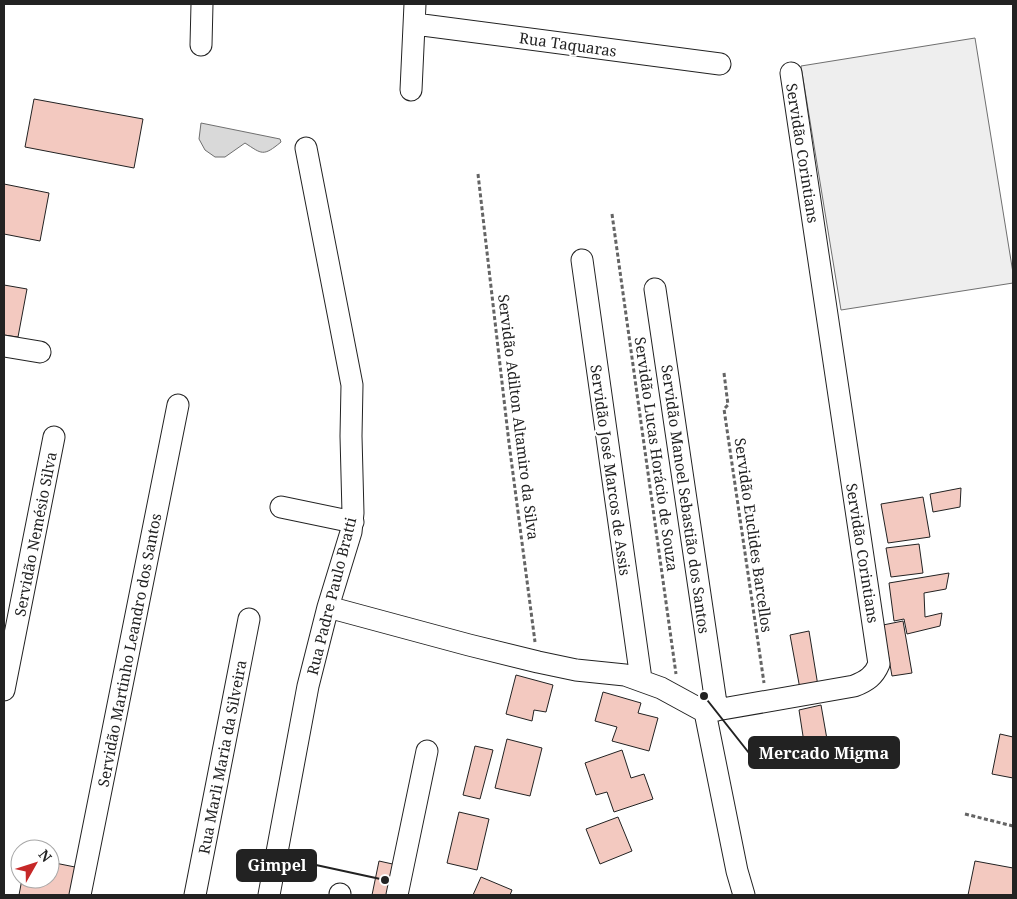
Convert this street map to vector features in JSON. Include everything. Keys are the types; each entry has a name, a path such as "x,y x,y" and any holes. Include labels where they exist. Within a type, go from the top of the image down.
{"street":[{"path":"200,45 202,4"},
{"path":"411,90 415,14"},
{"name":"Rua Taquaras","path":"415,14 720,64"},
{"name":"Servidão Corintians","path":"711,711 859,684 874,675 879,664 791,73"},
{"name":"Rua Padre Paulo Bratti","path":"269,895 308,686 328,607 353,522 352,385 306,148"},
{"name":"Servidão José Marcos de Assis","path":"582,260 641,679"},
{"name":"Servidão Manoel Sebastião dos Santos","path":"655,289 711,711"},
{"path":"4,346 40,352"},
{"name":"Servidão Martinho Leandro dos Santos","path":"80,895 178,405"},
{"name":"Servidão Nemésio Silva","path":"4,690 54,437"},
{"path":"281,507 353,522"},
{"path":"328,607 469,646 538,662 576,670 625,675 641,679 711,711 737,871 744,895"},
{"name":"Rua Marli Maria da Silveira","path":"195,895 249,619"},
{"path":"397,895 427,751"}],"path":[{"name":"Servidão Adilton Altamiro da Silva","path":"478,174 509,443 523,537 538,662"},
{"name":"Servidão Lucas Horácio de Souza","path":"612,214 679,697"},
{"name":"Servidão Euclides Barcellos","path":"724,373 728,405 724,409 766,701"},
{"path":"965,814 1013,826"}],"shaded area":[{"path":"975,38 1013,273 1013,283 841,310 801,66"},
{"path":"201,123 280,139 281,142 266,152 255,150 245,143 225,157 215,157 205,150 199,139"}],"building":[{"path":"34,99 143,119 134,168 25,147"},
{"path":"4,184 49,193 40,241 4,234"},
{"path":"4,285 27,289 18,337 4,335"},
{"path":"961,488 960,507 933,512 930,494"},
{"path":"923,497 930,537 888,543 881,504"},
{"path":"919,544 923,573 891,577 886,548"},
{"path":"949,573 946,589 924,593 925,617 942,613 940,626 907,634 904,619 894,621 889,583"},
{"path":"903,621 912,673 892,676 883,625"},
{"path":"809,631 818,686 800,689 790,635"},
{"path":"516,675 553,685 546,712 534,710 532,721 506,714"},
{"path":"603,692 641,703 638,713 658,718 649,751 612,741 617,727 595,721"},
{"path":"821,705 828,745 805,749 799,710"},
{"path":"1000,734 1013,737 1013,778 992,774"},
{"path":"507,739 542,748 530,796 495,788"},
{"path":"475,746 493,750 480,799 463,795"},
{"path":"622,750 631,778 644,774 653,799 614,812 607,792 596,795 585,763"},
{"path":"459,812 489,819 477,870 447,863"},
{"path":"618,817 632,851 600,864 586,829"},
{"path":"379,861 397,865 391,895 372,895"},
{"path":"975,861 1013,868 1013,895 968,895"},
{"path":"60,864 80,868 74,895 19,895 20,889 60,889"},
{"path":"481,877 512,890 510,895 473,895"}],"place":[{"name":"Mercado Migma","path":"704,696"},
{"name":"Gimpel","path":"385,880"}]}
